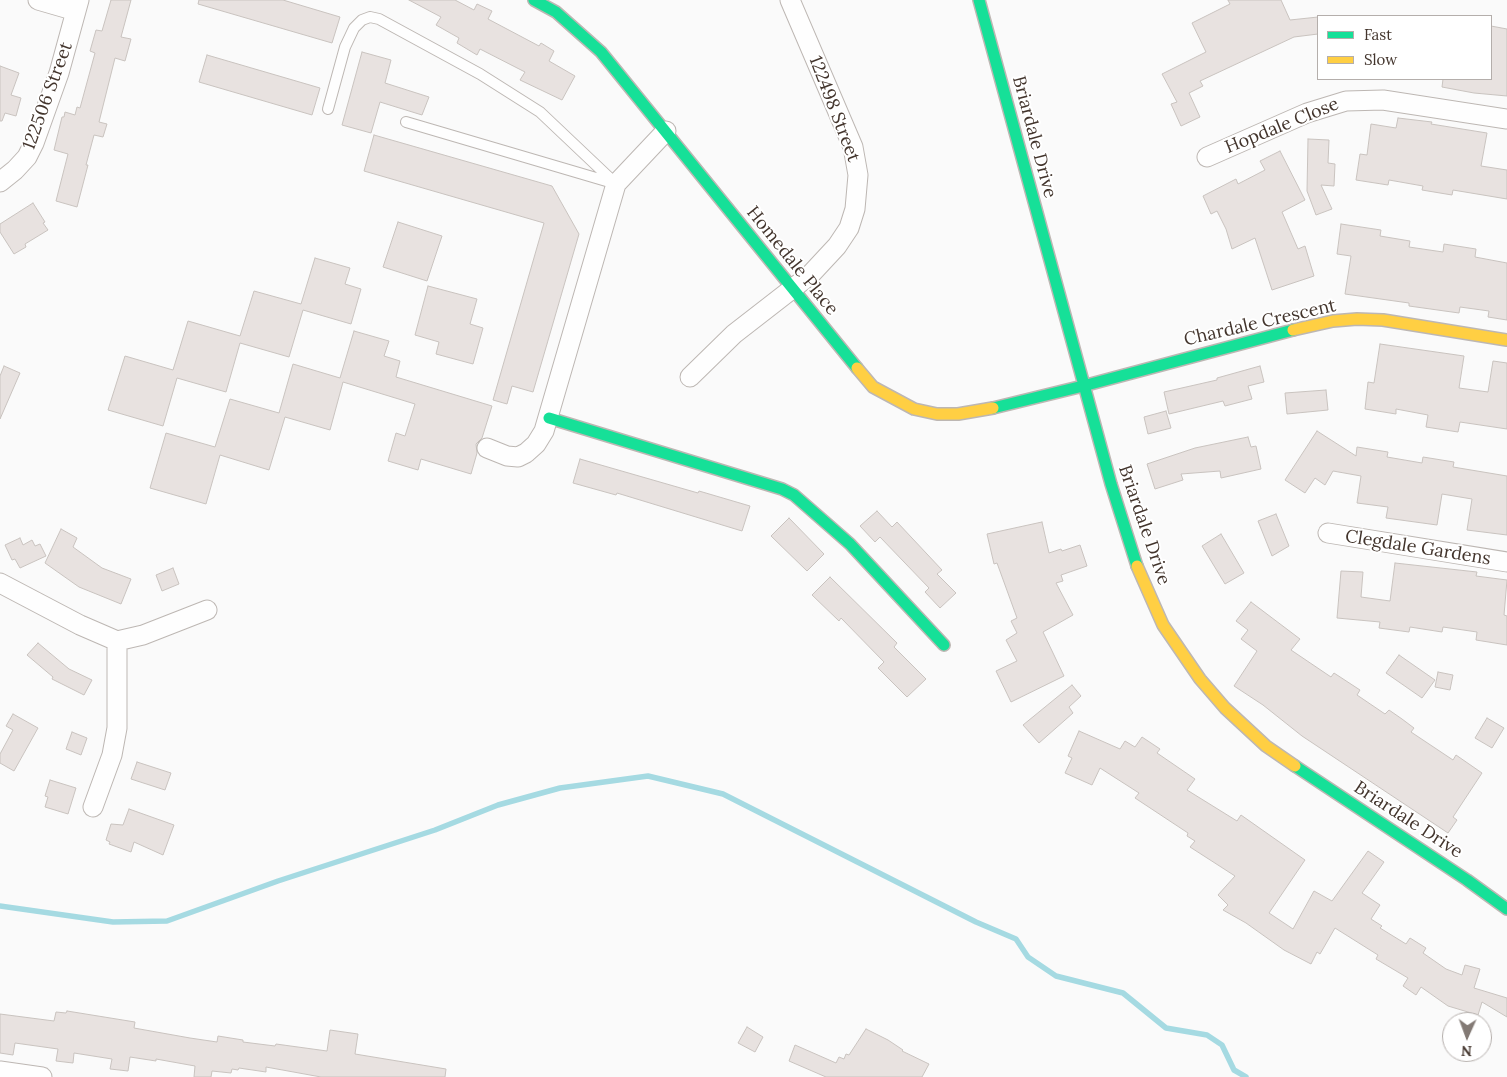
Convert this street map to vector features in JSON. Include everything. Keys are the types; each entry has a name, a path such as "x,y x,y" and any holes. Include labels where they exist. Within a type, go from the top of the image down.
{"street":[{"path":"38,0 78,5"},
{"name":"Homedale Place","path":"534,0 556,12 596,47 873,388 914,409 937,414 958,414 983,410 1083,386"},
{"name":"122498 Street","path":"690,377 734,334 793,290 823,262 848,228 855,209 858,175 853,147 790,0"},
{"name":"Briardale Drive","path":"979,0 1083,386 1138,570 1163,625 1200,680 1244,726 1286,760 1467,880 1507,909"},
{"name":"122506 Street","path":"0,182 27,157 34,143 59,73 78,5"},
{"name":"Hopdale Close","path":"1207,156 1307,113 1346,101 1383,100 1507,119"},
{"path":"487,448 507,456 518,457 536,444 549,418 616,184 666,131"},
{"name":"Chardale Crescent","path":"1083,386 1279,333 1333,321 1383,320 1507,340"},
{"path":"549,418 659,450 782,489 794,495 850,544 944,645"},
{"name":"Clegdale Gardens","path":"1328,533 1507,562"},
{"path":"0,583 80,625 117,641 143,635 207,610"},
{"path":"93,807 112,755 117,728 117,641"},
{"path":"0,1072 42,1077"}],"lane":[{"path":"328,110 345,47 354,28 362,20 370,17 379,19 480,74 540,112 616,184"},
{"path":"406,122 616,184"}],"building":[{"path":"111,0 131,0 121,37 131,39 125,61 115,58 99,122 107,124 103,137 94,135 77,207 56,201 68,154 54,150 65,112 75,115 77,107 80,108 95,53 90,51 96,30 102,31"},
{"path":"199,0 283,0 340,17 332,43 198,4"},
{"path":"409,0 455,0 474,10 477,4 492,11 488,19 539,46 541,43 554,51 549,61 575,76 562,100 520,80 525,72 480,49 477,55 457,43 459,38 436,25 441,17"},
{"path":"1228,0 1281,0 1290,20 1317,17 1317,34 1294,37 1200,81 1203,86 1189,93 1200,117 1181,126 1171,104 1177,102 1162,74 1206,52 1192,23 1230,4"},
{"path":"1492,26 1507,29 1507,96 1474,93 1442,87 1443,80 1492,80"},
{"path":"362,52 391,60 385,83 429,97 422,115 380,102 371,133 342,125"},
{"path":"207,55 320,88 312,115 199,82"},
{"path":"0,66 19,73 11,95 21,98 16,116 5,113 2,121 0,121"},
{"path":"1398,118 1432,122 1431,124 1487,133 1481,166 1507,170 1507,199 1453,190 1452,195 1422,190 1423,186 1389,180 1388,185 1356,180 1360,154 1367,155 1371,124 1396,128"},
{"path":"374,135 552,186 579,234 533,392 512,386 507,404 493,400 544,223 364,171"},
{"path":"1308,139 1329,140 1328,163 1335,164 1334,186 1321,185 1332,209 1316,215 1307,191"},
{"path":"1280,151 1305,200 1282,212 1298,249 1305,246 1314,276 1272,290 1255,238 1232,249 1226,229 1217,211 1211,214 1203,196 1236,179 1238,184 1265,170 1260,161"},
{"path":"33,203 48,230 25,244 26,247 14,254 0,232 0,224"},
{"path":"398,222 442,236 427,281 383,267"},
{"path":"1341,224 1381,230 1380,236 1410,241 1409,247 1443,252 1444,244 1476,249 1475,257 1507,263 1507,320 1488,317 1489,311 1460,307 1459,313 1409,306 1409,303 1345,294 1351,256 1337,254"},
{"path":"315,258 350,268 345,284 361,289 351,324 303,310 289,357 240,343 226,392 177,378 163,426 108,410 125,356 173,370 188,321 240,336 254,291 301,304"},
{"path":"428,286 477,299 470,324 483,328 473,364 436,354 439,342 415,335"},
{"path":"354,331 389,341 384,356 400,361 396,377 492,406 482,438 476,444 477,453 471,474 421,459 418,470 388,461 396,433 405,436 415,404 343,382 330,430 285,417 269,470 220,455 206,504 150,488 166,433 215,447 230,399 279,413 293,364 340,378"},
{"path":"1380,344 1464,356 1459,388 1488,392 1493,361 1507,363 1507,429 1460,422 1458,432 1426,427 1428,415 1396,409 1396,414 1365,409 1368,382 1374,383"},
{"path":"4,366 20,373 0,419 0,376"},
{"path":"1260,366 1264,382 1248,386 1252,399 1225,406 1223,401 1169,414 1164,392 1217,380 1217,378"},
{"path":"1326,390 1328,410 1287,414 1285,393"},
{"path":"1166,411 1171,428 1148,434 1144,417"},
{"path":"1317,431 1356,456 1357,447 1388,452 1387,457 1422,463 1423,457 1454,462 1453,467 1507,476 1507,535 1467,530 1472,499 1442,494 1437,525 1386,518 1388,507 1357,503 1361,476 1333,471 1325,485 1315,478 1305,493 1285,480"},
{"path":"1248,437 1251,447 1256,446 1261,469 1221,478 1220,471 1181,474 1183,480 1155,489 1147,464 1195,448"},
{"path":"580,459 750,506 742,531 617,493 616,495 573,483"},
{"path":"877,511 892,527 897,522 942,570 937,574 956,593 940,608 925,592 929,588 880,537 875,542 860,526"},
{"path":"1276,514 1289,546 1272,556 1258,521"},
{"path":"789,518 824,554 807,571 771,536"},
{"path":"1042,522 1049,553 1080,545 1087,566 1061,575 1063,581 1056,583 1073,615 1043,632 1064,676 1011,702 996,671 1017,661 1006,640 1017,633 1011,621 1017,618 997,563 994,564 987,534"},
{"path":"61,529 77,538 73,547 102,568 131,579 121,604 79,587 45,563"},
{"path":"1221,534 1244,573 1225,584 1202,546"},
{"path":"20,538 23,545 32,540 35,546 40,544 46,556 20,568 15,559 12,560 5,545"},
{"path":"1395,563 1477,572 1476,576 1507,580 1504,615 1507,616 1507,645 1476,640 1477,632 1443,627 1442,632 1410,627 1409,632 1379,628 1380,622 1337,618 1341,571 1363,572 1361,597 1390,601"},
{"path":"173,568 179,584 162,591 156,575"},
{"path":"830,577 897,643 894,647 926,679 907,697 878,668 884,662 841,618 839,621 812,595"},
{"path":"1251,602 1300,639 1291,650 1331,677 1334,673 1360,690 1357,695 1385,714 1389,710 1414,728 1411,732 1453,760 1456,755 1482,773 1453,817 1457,820 1448,833 1302,736 1263,705 1234,686 1257,651 1241,639 1248,630 1236,621"},
{"path":"38,643 69,669 92,680 84,695 52,679 53,677 27,655"},
{"path":"1399,655 1435,680 1422,698 1386,673"},
{"path":"1438,672 1453,675 1450,690 1435,687"},
{"path":"1072,685 1081,696 1069,707 1073,713 1039,743 1023,725"},
{"path":"13,714 38,728 14,771 0,763 0,754 13,730 6,726"},
{"path":"1487,718 1504,728 1492,748 1475,738"},
{"path":"1079,731 1120,749 1125,741 1135,747 1142,737 1160,749 1157,753 1195,779 1187,790 1237,821 1241,815 1305,860 1269,913 1293,929 1314,891 1332,901 1368,851 1384,862 1362,893 1380,905 1371,919 1382,926 1380,928 1406,944 1410,938 1426,948 1423,953 1446,969 1462,975 1465,965 1480,969 1474,988 1507,998 1507,1017 1482,1002 1479,1012 1468,1012 1448,1006 1421,987 1416,995 1403,986 1408,978 1376,959 1378,955 1335,928 1320,954 1317,952 1311,964 1284,950 1246,923 1223,910 1228,905 1218,895 1235,876 1190,847 1195,841 1187,836 1188,833 1135,798 1139,793 1100,768 1092,785 1065,773 1072,758 1068,756"},
{"path":"72,732 87,738 81,755 66,749"},
{"path":"137,762 171,773 165,790 131,779"},
{"path":"50,780 76,788 68,814 45,807 48,797 45,796"},
{"path":"129,809 174,825 163,855 134,842 131,852 109,844 110,842 106,840 111,824 123,825"},
{"path":"67,1011 135,1022 134,1028 190,1038 217,1042 218,1036 243,1040 243,1042 275,1046 276,1044 327,1051 330,1030 358,1034 355,1054 446,1069 445,1077 321,1077 266,1067 266,1072 239,1068 238,1070 232,1069 231,1073 212,1071 211,1077 194,1077 195,1066 156,1059 156,1061 130,1057 128,1071 110,1069 112,1059 74,1053 73,1063 56,1061 58,1049 15,1043 13,1055 0,1053 0,1014 54,1021 56,1012 66,1013"},
{"path":"747,1027 763,1037 755,1052 738,1043"},
{"path":"866,1029 888,1040 902,1051 929,1064 922,1077 826,1077 789,1061 795,1045 836,1063 839,1057 844,1059 846,1054 849,1055"}],"waterway":[{"path":"0,906 113,922 167,921 278,881 435,830 498,805 560,788 648,776 723,794 976,922 1016,939 1028,957 1056,976 1123,993 1166,1028 1207,1035 1222,1045 1234,1070 1246,1077"}],"traffic: fast":[{"path":"534,0 556,12 601,52 857,368"},
{"path":"979,0 1111,484 1137,566"},
{"path":"993,408 1293,330"},
{"path":"549,418 782,489 794,495 850,544 944,645"},
{"path":"1295,766 1467,880 1507,909"}],"traffic: slow":[{"path":"1293,330 1333,321 1357,319 1383,320 1507,340"},
{"path":"857,368 873,387 914,409 937,414 958,414 993,408"},
{"path":"1137,566 1163,625 1200,679 1225,708 1266,746 1295,766"}]}
